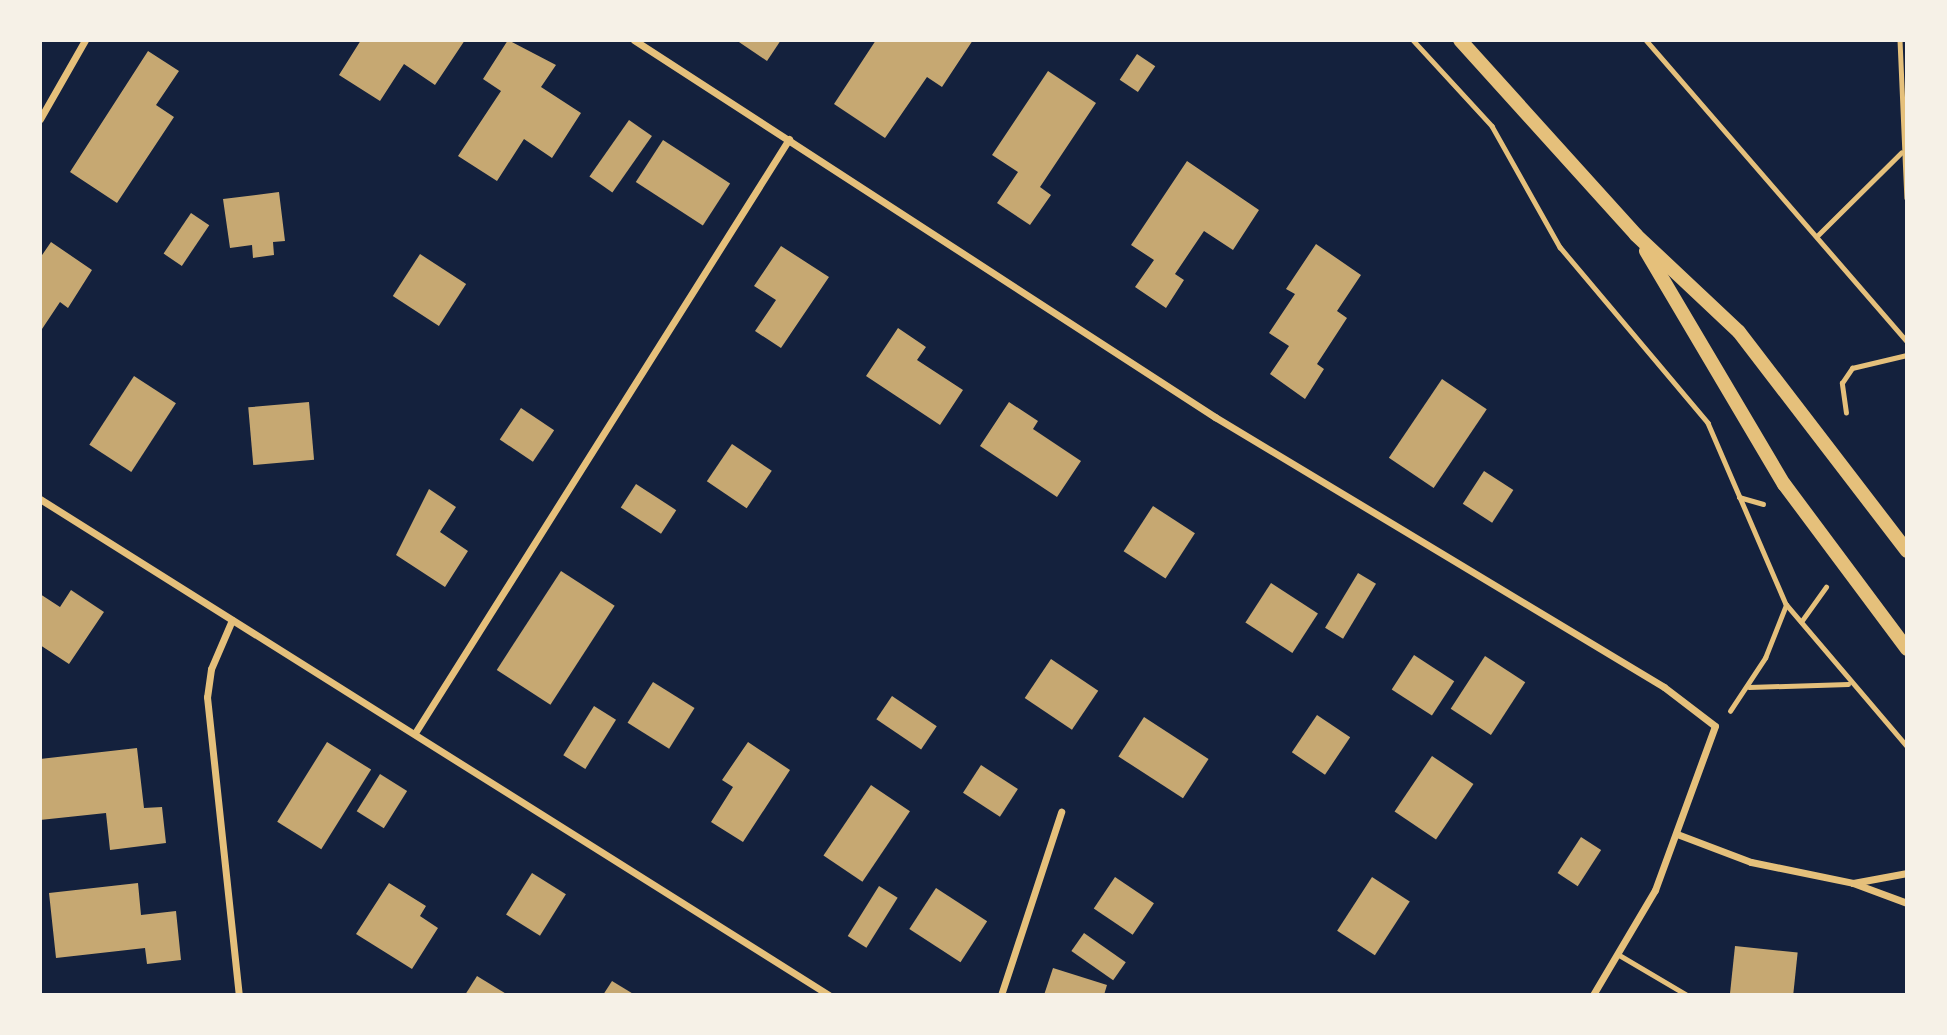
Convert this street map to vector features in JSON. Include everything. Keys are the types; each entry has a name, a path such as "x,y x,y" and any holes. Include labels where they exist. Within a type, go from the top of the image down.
{"main road":[{"path":"1460,40 1636,235 1739,332 1907,551"},
{"path":"1636,235 1784,484 1907,649"}],"street":[{"path":"40,119 85,40"},
{"path":"635,40 1215,416 1664,687 1715,726 1677,834 1619,955 1593,995"},
{"path":"415,733 789,139"},
{"path":"40,499 829,995"},
{"path":"232,620 211,669 207,697 239,995"},
{"path":"1001,995 1060,812"},
{"path":"1677,834 1751,862 1853,883 1907,903"},
{"path":"1853,883 1907,873"}],"lane":[{"path":"1619,955 1686,995"}],"path":[{"path":"1413,40 1492,126 1560,247 1708,423 1786,604 1849,684 1907,746"},
{"path":"1646,40 1818,235 1907,341"},
{"path":"1900,40 1902,153 1907,198"},
{"path":"1818,235 1902,153"},
{"path":"1846,413 1842,383 1852,368 1907,355"},
{"path":"1739,497 1770,506"},
{"path":"1801,622 1826,587"},
{"path":"1715,726 1748,687 1786,604"},
{"path":"1748,687 1849,684"}],"building":[{"path":"361,40 465,40 435,85 404,64 380,101 339,75"},
{"path":"508,40 556,65 541,87 581,113 552,158 524,139 497,181 458,156 501,91 483,79"},
{"path":"736,40 781,40 767,61"},
{"path":"876,40 973,40 942,87 927,77 885,138 834,104"},
{"path":"148,51 179,71 156,105 174,117 117,203 70,172"},
{"path":"1137,54 1155,66 1138,92 1120,80"},
{"path":"1048,71 1096,103 1040,187 1051,195 1030,225 997,203 1018,172 992,155"},
{"path":"629,120 652,136 612,193 589,177"},
{"path":"663,140 730,184 703,226 636,182"},
{"path":"1187,161 1259,210 1233,250 1204,231 1175,274 1184,280 1166,308 1135,287 1154,260 1131,245"},
{"path":"279,192 285,241 273,242 274,255 253,258 252,245 230,248 223,199"},
{"path":"191,213 209,225 182,266 164,254"},
{"path":"51,242 92,270 68,308 60,302 40,332 40,258"},
{"path":"1316,244 1361,275 1337,311 1347,318 1317,364 1324,369 1305,399 1270,374 1289,346 1269,333 1295,294 1286,289"},
{"path":"781,246 829,277 781,348 755,331 776,300 754,286"},
{"path":"420,254 466,284 439,326 393,296"},
{"path":"898,328 926,347 917,360 963,390 940,425 866,376"},
{"path":"134,376 176,403 131,472 89,445"},
{"path":"1442,379 1487,409 1434,488 1389,458"},
{"path":"309,402 314,460 253,465 248,407"},
{"path":"1009,402 1038,421 1033,429 1081,461 1057,497 980,446"},
{"path":"521,408 554,430 533,462 500,440"},
{"path":"732,444 772,471 747,508 707,481"},
{"path":"1484,471 1513,490 1492,523 1463,504"},
{"path":"636,484 676,510 661,534 621,507"},
{"path":"429,489 456,507 440,532 468,551 445,587 396,555"},
{"path":"1153,506 1195,533 1166,579 1124,551"},
{"path":"561,571 615,606 550,705 497,670"},
{"path":"1358,573 1376,584 1343,639 1325,628"},
{"path":"1271,583 1318,613 1292,653 1245,622"},
{"path":"71,590 104,612 69,664 40,645 40,594 60,607"},
{"path":"1414,655 1454,681 1432,716 1392,689"},
{"path":"1485,656 1525,682 1491,735 1451,709"},
{"path":"1051,659 1098,691 1072,730 1025,698"},
{"path":"653,682 695,708 669,749 628,723"},
{"path":"892,696 937,726 921,749 876,719"},
{"path":"594,706 616,720 585,769 563,755"},
{"path":"1317,715 1350,737 1325,775 1292,752"},
{"path":"1144,717 1209,759 1183,798 1118,756"},
{"path":"327,742 371,770 321,849 277,822"},
{"path":"748,742 790,770 743,842 711,822 733,787 722,780"},
{"path":"137,748 144,808 162,807 166,843 110,850 106,813 40,820 40,759"},
{"path":"1432,756 1473,784 1436,840 1395,812"},
{"path":"981,765 1018,789 1000,817 963,793"},
{"path":"380,774 407,791 384,828 357,811"},
{"path":"871,785 910,811 862,882 823,855"},
{"path":"1581,837 1601,850 1578,886 1558,873"},
{"path":"532,873 566,894 540,936 506,915"},
{"path":"1115,877 1154,903 1133,935 1094,909"},
{"path":"1372,877 1410,902 1375,955 1337,931"},
{"path":"138,883 141,915 176,911 181,960 147,964 145,948 56,958 49,893"},
{"path":"389,883 426,906 420,916 438,928 412,969 356,934"},
{"path":"879,886 898,898 866,948 848,936"},
{"path":"936,888 987,921 960,962 909,929"},
{"path":"1084,933 1126,962 1113,980 1071,951"},
{"path":"1735,946 1798,953 1793,995 1730,994"},
{"path":"1053,968 1107,985 1104,995 1044,995"},
{"path":"477,976 508,995 465,995"},
{"path":"612,981 635,995 603,995"}]}
